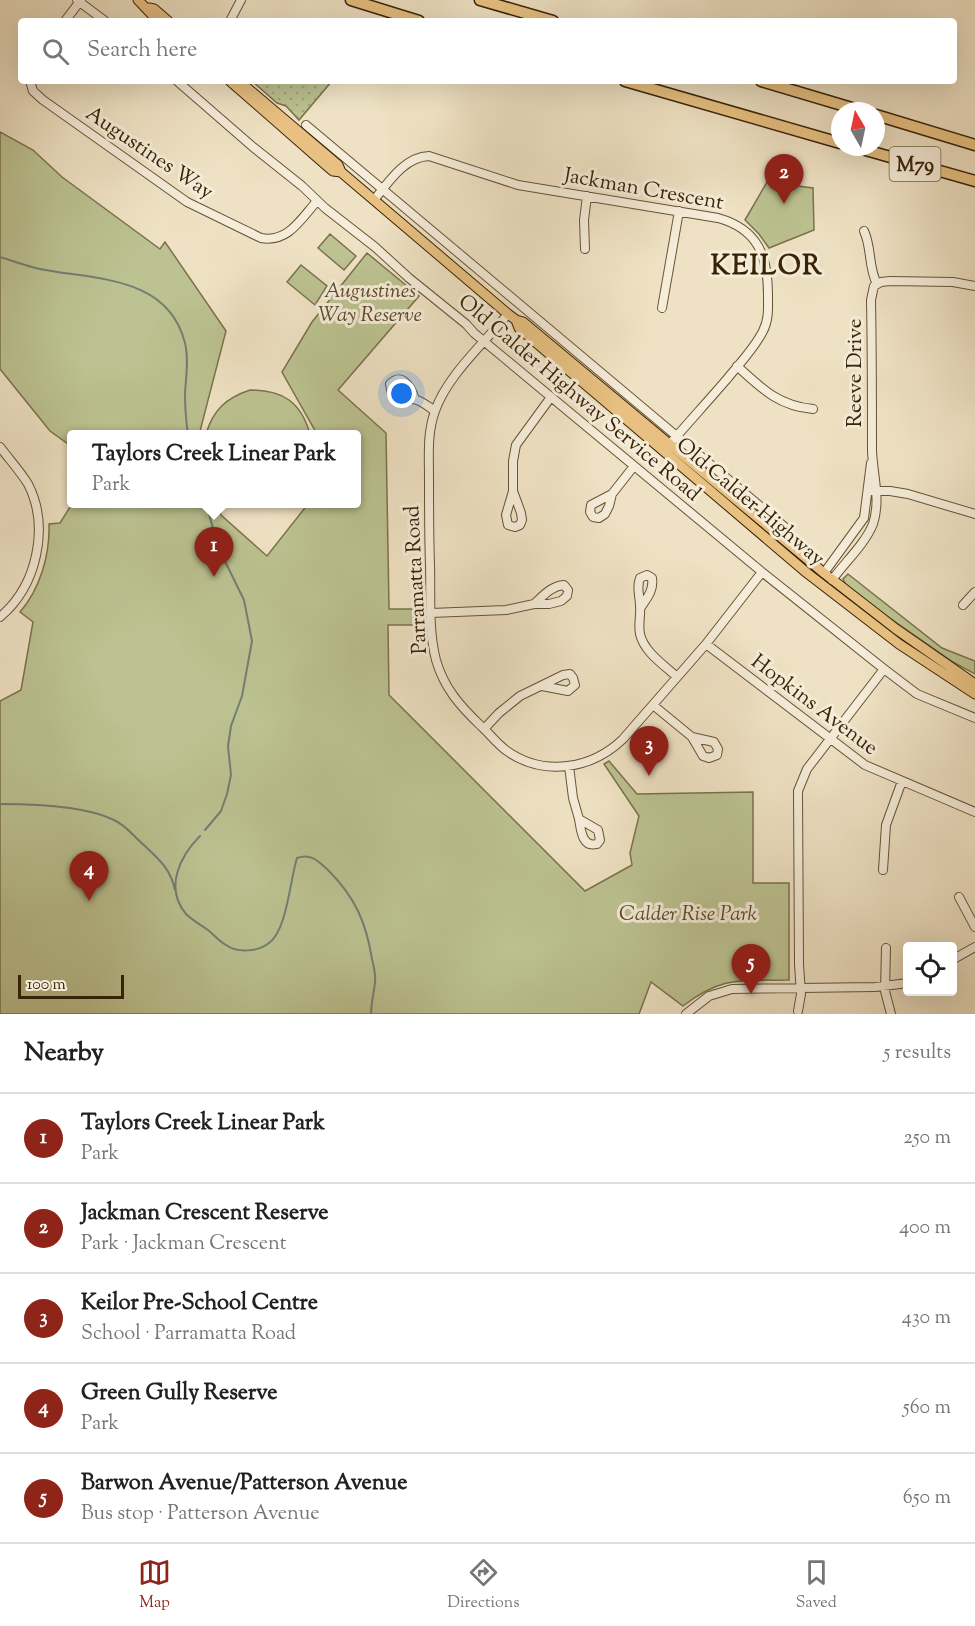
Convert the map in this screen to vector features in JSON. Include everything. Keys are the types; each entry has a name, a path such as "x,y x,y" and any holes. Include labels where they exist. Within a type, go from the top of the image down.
{"highway":[{"path":"351,0 409,18"},
{"path":"480,0 543,18"},
{"path":"635,84 831,140"},
{"path":"771,84 832,102"},
{"name":"M79","path":"885,118 975,145"},
{"name":"M79","path":"885,156 975,181"}],"main road":[{"path":"138,0 155,18"},
{"path":"147,8 154,9 164,18"},
{"name":"Old Calder Highway","path":"233,84 333,171 341,172"},
{"name":"Old Calder Highway","path":"243,84 338,165 341,172 516,320 519,328 832,580 896,629 975,684"},
{"name":"Old Calder Highway","path":"667,448 821,584 899,644 975,694"},
{"path":"821,584 824,573"},
{"path":"821,584 832,580"}],"street":[{"path":"232,18 241,0"},
{"path":"67,18 80,1 101,18"},
{"name":"Augustines Way","path":"31,84 33,91 43,100 187,202 251,234 267,239 281,237 291,231 317,201"},
{"name":"Old Calder Highway Service Road","path":"180,84 317,201 375,247 484,341 762,572 917,694 975,718"},
{"name":"Old Calder Highway Service Road","path":"306,125 786,528"},
{"name":"Jackman Crescent","path":"374,200 410,161 429,156 508,182 718,218 737,224 751,236 763,255 768,271 767,320 760,337 667,448"},
{"path":"585,249 584,220 587,196"},
{"path":"662,308 679,211"},
{"name":"Reeve Drive","path":"832,580 871,527 875,512 872,491 874,288 870,246 864,231"},
{"path":"874,288 890,281 953,282 975,286"},
{"name":"Parramatta Road","path":"507,314 441,395 430,429 432,637 436,660 448,690 458,704 508,752 524,760 541,765 569,766 592,761 610,751 623,739 705,644 762,572"},
{"path":"737,366 774,398 799,408 813,409"},
{"path":"513,491 513,461 516,445 551,397"},
{"path":"415,399 435,411"},
{"path":"0,447 28,486 36,507 39,527 37,550 24,588 15,602 0,617"},
{"path":"612,494 634,466"},
{"path":"872,491 908,494 975,514"},
{"name":"Reeve Drive","path":"824,573 862,523 872,491"},
{"path":"963,605 975,592"},
{"path":"431,613 506,610 534,604"},
{"path":"640,607 639,617 643,641 651,653 677,677"},
{"name":"Hopkins Avenue","path":"705,644 864,765 975,812"},
{"path":"798,1012 797,796 803,775 884,669"},
{"path":"484,729 511,702 542,686"},
{"path":"653,705 692,737"},
{"path":"569,766 573,798 579,819"},
{"path":"882,870 886,825 902,781"},
{"path":"959,897 975,927"},
{"path":"957,957 975,947"},
{"path":"885,948 886,987 891,1014"},
{"path":"686,1014 700,1002 723,990 886,987 903,984"}],"green space":[{"path":"255,84 329,84 299,120 286,106 277,103"},
{"path":"0,132 33,150 62,177 160,249 165,242 226,331 200,430 67,430 67,443 50,431 0,369"},
{"path":"767,182 813,188 814,230 769,248 745,220"},
{"path":"330,234 356,256 344,270 318,248"},
{"path":"367,253 419,296 338,390 386,433 389,609 422,609 422,625 388,625 389,695 585,891 632,865 630,853 639,816 604,764 609,761 637,794 753,792 753,883 789,883 789,980 745,980 722,984 697,996 683,1006 651,982 639,1014 0,1014 0,701 21,690 33,622 20,612 33,593 46,559 49,524 60,523 69,508 219,508 221,515 267,556 305,508 361,508 361,430 315,430 282,372 312,322"},
{"path":"301,265 327,286 315,305 287,282"},
{"path":"250,390 281,395 296,406 309,430 208,430 212,418 227,401"},
{"path":"848,574 942,648 975,661 975,674 953,662 848,589 843,579"}],"waterway":[{"path":"0,257 40,269 105,279 126,285 146,293 163,304 176,321 185,343 187,430"},
{"path":"205,830 221,811 227,794 231,775 228,746 231,726 242,696 252,641 244,600 219,549 207,508"},
{"path":"0,804 42,805 74,809 102,815 119,822 160,861 168,871 175,890"},
{"path":"200,836 181,863 175,883 176,894 186,914 231,948 247,950 259,948 275,937 284,916 297,858 310,857 328,870 352,900 363,922 375,977 371,1014"}],"place":[{"name":"Jackman Crescent Reserve","path":"784,204"},
{"name":"Taylors Creek Linear Park","path":"214,577"},
{"name":"Keilor Pre-School Centre","path":"649,776"},
{"name":"Green Gully Reserve","path":"89,901"},
{"name":"Barwon Avenue/Patterson Avenue","path":"751,994"}],"district":[{"name":"KEILOR","path":"767,265"}],"park label":[{"name":"Augustines Way Reserve","path":"370,302"},
{"name":"Calder Rise Park","path":"688,913"}]}
